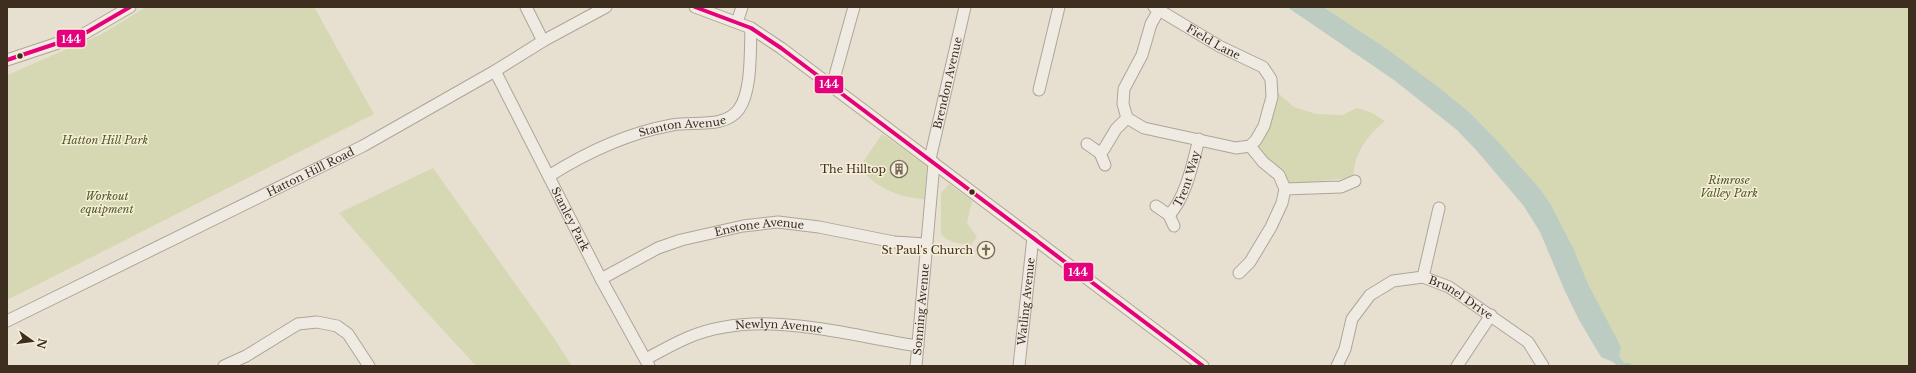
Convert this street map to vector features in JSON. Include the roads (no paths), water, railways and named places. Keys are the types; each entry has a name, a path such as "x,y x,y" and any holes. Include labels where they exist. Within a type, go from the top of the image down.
{"street":[{"path":"7,60 82,35 130,7"},
{"path":"526,7 543,40"},
{"name":"Hatton Hill Road","path":"7,321 363,146 495,71 543,40 606,7"},
{"path":"695,7 752,28 832,86 1203,366"},
{"path":"737,22 742,7"},
{"path":"832,86 854,7"},
{"name":"Brendon Avenue","path":"932,161 965,7"},
{"path":"1039,90 1059,7"},
{"path":"1156,9 1142,55 1124,89 1123,104 1127,118 1144,128 1236,148 1250,146 1263,162 1279,175 1285,189 1282,203 1271,227 1250,262 1239,273"},
{"name":"Field Lane","path":"1156,9 1219,46 1263,67 1271,79 1272,97 1264,126 1256,140 1250,146"},
{"name":"Stanton Avenue","path":"549,176 576,159 604,146 641,132 673,125 706,123 732,116 738,110 747,89 752,28"},
{"name":"Stanley Park","path":"495,71 601,279 648,362"},
{"path":"1100,153 1116,129 1127,118"},
{"name":"Trent Way","path":"1169,215 1176,208 1191,171 1199,139"},
{"path":"1087,144 1100,153 1105,165"},
{"name":"Sonning Avenue","path":"916,366 932,161"},
{"path":"1285,189 1341,187 1355,181"},
{"name":"Trent Way","path":"1156,206 1169,215 1174,226"},
{"path":"1423,277 1439,208"},
{"name":"Enstone Avenue","path":"601,279 658,248 681,240 743,226 778,222 819,227 894,242 926,244"},
{"name":"Watling Avenue","path":"1019,366 1033,237"},
{"name":"Brunel Drive","path":"1337,366 1344,349 1352,319 1370,294 1393,280 1423,277 1449,287 1528,342 1543,366"},
{"path":"1457,366 1491,315"},
{"path":"224,366 246,356 298,324 317,322 337,326 348,334 369,366"},
{"name":"Newlyn Avenue","path":"648,362 687,338 720,328 762,324 796,325 827,329 870,339 918,346"}],"place":[{"name":"The Hilltop","path":"899,169"},
{"name":"St Paul's Church","path":"986,250"}],"park label":[{"name":"Hatton Hill Park","path":"105,140"},
{"name":"Rimrose Valley Park","path":"1729,186"},
{"name":"Workout equipment","path":"107,202"}]}
